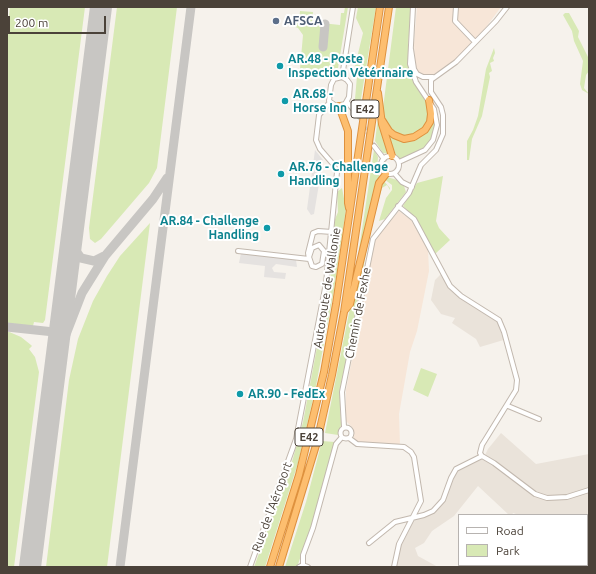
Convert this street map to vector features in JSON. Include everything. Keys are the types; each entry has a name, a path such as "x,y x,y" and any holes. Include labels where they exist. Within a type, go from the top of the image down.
{"highway":[{"name":"Autoroute de Wallonie","path":"270,567 299,475 324,372 380,7"},
{"name":"Autoroute de Wallonie","path":"280,567 317,442 332,375 344,312 389,7"},
{"path":"377,90 382,120 392,156"},
{"path":"382,120 389,132 397,137 409,139 425,130 430,122 431,114 429,100"},
{"path":"339,106 348,130 348,204 350,210"},
{"path":"344,312 350,304 379,183 386,174"}],"street":[{"path":"352,7 342,77 350,84 347,102 358,116"},
{"path":"399,162 422,152 433,140 438,122 429,100 413,76 410,64 413,7"},
{"path":"456,7 455,21 475,42"},
{"path":"410,47 414,69 417,74 424,77 434,77 456,62 496,22 507,7"},
{"name":"Rue de l'Aéroport","path":"250,567 297,434 326,283 337,172 333,164 320,149 316,140 319,115 330,102 329,99 332,82 336,78 342,77"},
{"name":"Chemin de Fexhe","path":"308,567 301,566 303,555 313,528 336,444 342,437 340,432 344,427 342,392 372,239 412,187 421,165 436,150 443,134 443,115 430,88 431,80 434,77"},
{"path":"330,102 339,106 347,102"},
{"path":"374,146 384,159"},
{"path":"392,156 399,162 399,169 395,174 386,174 381,167 384,159 392,156"},
{"path":"395,174 399,180 412,187"},
{"path":"398,206 414,219 450,286 461,296 498,320 504,332 517,380 516,390 508,406 482,445 480,453 482,456 535,494 547,498 567,497 589,490"},
{"path":"309,258 312,248 316,245 321,246 324,251 322,264 319,267 312,266 309,258 308,253 313,234 318,231 332,232"},
{"path":"238,251 309,258"},
{"path":"508,406 539,418"},
{"name":"Chemin de Fexhe","path":"344,427 350,430 351,434 349,438"},
{"path":"342,437 349,438 357,444 401,446 411,452 415,460 422,495 414,517 399,544 394,567"},
{"path":"369,542 395,522 426,515 436,509 444,500 455,471 460,466 482,456"}],"shaded area":[{"path":"417,7 501,7 481,34 455,61 433,75 425,76 418,72 415,66 414,43"},
{"path":"315,150 323,160 314,214 311,215 307,209"},
{"path":"399,211 411,220 428,250 429,271 417,331 410,352 399,414 400,445 358,443 354,439 353,428 346,421 346,390 375,241"},
{"path":"241,253 296,260 297,267 276,264 272,268 274,272 286,273 285,279 264,277 265,266 239,263"},
{"path":"441,274 449,286 498,321 507,339 480,347 476,339 452,323 455,318 441,314 431,300 435,280"},
{"path":"501,433 536,464 589,454 589,567 499,567 588,566 588,514 508,514 478,486 454,516 432,531 424,543 415,548 418,556 438,567 395,567 399,544 415,519 435,511 440,507 457,470 483,459 488,449"}],"green space":[{"path":"10,7 85,7 45,320 43,323 34,322 33,326 7,323 7,34"},
{"path":"117,7 177,7 157,168 149,183 101,239 95,243 90,239 89,228"},
{"path":"345,7 348,7 338,68 326,77 303,76 300,69 303,35 298,28 289,25 288,19 299,20 300,11 313,12 312,22 340,25 341,13 344,13"},
{"path":"358,7 376,7 360,105 357,107 355,99 357,76 355,66 363,33 356,18"},
{"path":"396,7 412,7 408,45 408,64 411,76 426,100 430,111 426,126 409,137 396,135 387,126 383,108"},
{"path":"565,13 569,13 579,31 578,37 588,57 589,71 586,75 584,88 589,94 582,90 580,84 583,61 574,41 572,31 563,15"},
{"path":"494,48 494,61 490,63 492,71 489,73 490,77 482,116 472,139 469,160 467,160 467,141 478,116 486,69"},
{"path":"433,113 436,123 433,136 425,147 405,158 399,158 396,155 387,132 391,135 419,137"},
{"path":"378,117 390,154 383,153 375,141"},
{"path":"374,150 378,157 377,171 380,177 356,269"},
{"path":"443,176 436,221 439,228 450,240 435,254 417,220 403,206 417,183"},
{"path":"387,177 397,180 404,186 406,192 385,219 379,221 386,198 392,190 392,185 384,179"},
{"path":"383,180 390,188 390,190 387,185 382,188 370,232 340,393 341,425 338,435 325,433 351,303"},
{"path":"342,188 346,209 334,290 315,391 298,463 265,567 254,567 290,469 303,422 329,283 335,237 333,224 338,212 337,192"},
{"path":"150,223 107,567 46,567 69,380 78,339 93,301 107,276 120,256"},
{"path":"7,331 21,337 32,346 29,349 35,357 39,372 14,567 7,567"},
{"path":"421,368 437,374 428,397 413,390"},
{"path":"322,441 335,442 312,525 297,567 285,567 306,502"}],"taxiway":[{"path":"120,567 191,7"},
{"path":"323,47 325,24"},
{"path":"49,412 63,342 82,293 105,256 153,199 167,178"},
{"path":"72,234 73,247 81,258 94,261 104,256"},
{"path":"7,327 54,332 63,329 68,324"}],"runway":[{"path":"30,567 101,7"}],"tunnel":[{"path":"359,116 374,146"}],"place":[{"name":"AFSCA","path":"276,21"},
{"name":"AR.48 - Poste Inspection Vétérinaire","path":"280,66"},
{"name":"AR.68 - Horse Inn","path":"285,101"},
{"name":"AR.76 - Challenge Handling","path":"281,174"},
{"name":"AR.84 - Challenge Handling","path":"267,228"},
{"name":"AR.90 - FedEx","path":"240,394"}]}
